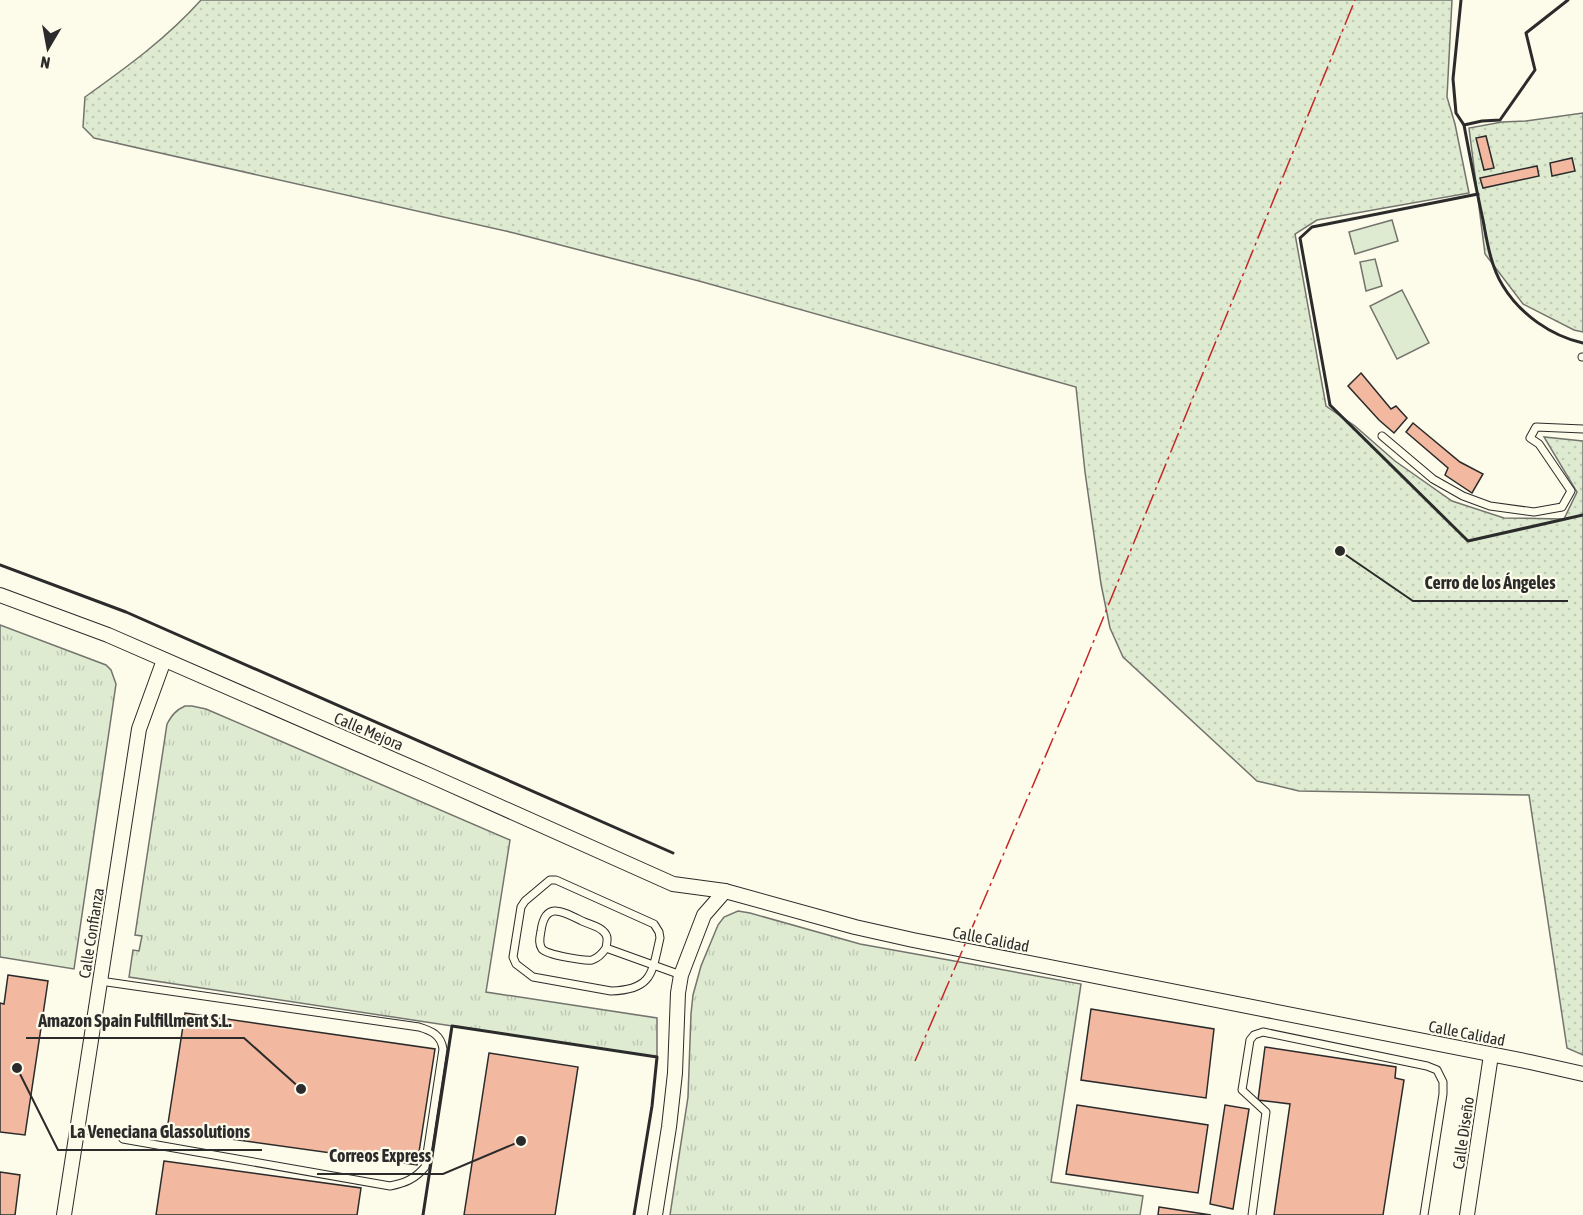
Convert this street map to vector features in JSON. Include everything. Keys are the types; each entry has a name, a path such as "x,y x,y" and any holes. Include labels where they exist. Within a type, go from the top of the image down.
{"street":[{"name":"Calle Mejora","path":"0,596 108,636 673,884 725,891"},
{"name":"Calle Confianza","path":"64,1215 139,729 164,660"},
{"path":"656,1215 671,1116 681,975 704,915 725,891"},
{"name":"Calle Calidad","path":"725,891 855,927 913,940 1583,1074"},
{"name":"Calle Diseño","path":"1467,1215 1491,1055"}],"lane":[{"path":"1382,436 1433,479 1463,496 1490,506 1534,512 1562,507 1571,491 1539,444 1530,438 1536,427 1583,429"},
{"path":"549,880 567,884 654,924 660,932 660,938 653,965 649,978 643,983 621,991 533,977 516,964 513,957 521,907 549,880"},
{"path":"552,911 562,911 603,931 608,939 606,948 602,954 590,960 547,953 539,941 542,921 545,915 552,911"},
{"path":"606,948 681,975"},
{"path":"77,1129 119,1134 123,1138 153,1144 390,1186 418,1176 426,1167 443,1049 440,1040 429,1030 100,981"},
{"path":"1252,1215 1266,1112 1242,1090 1250,1040 1254,1035 1263,1032 1437,1070 1443,1082 1443,1094 1424,1215"}],"green space":[{"path":"201,0 1452,0 1447,97 1469,193 1317,220 1295,234 1326,406 1355,426 1395,461 1452,501 1504,518 1564,519 1577,492 1544,437 1583,441 1583,1055 1567,1048 1529,795 1299,791 1257,781 1123,657 1110,628 1101,584 1076,387 699,281 514,233 94,138 83,127 85,97 160,39"},
{"path":"1583,113 1583,332 1574,330 1523,304 1485,254 1469,128"},
{"path":"1392,220 1398,241 1355,254 1349,232"},
{"path":"1375,259 1382,286 1366,291 1360,262"},
{"path":"1402,290 1429,343 1397,359 1370,306"},
{"path":"0,625 106,665 111,670 116,684 74,969 0,957"},
{"path":"185,706 206,709 510,840 486,992 657,1018 657,1057 129,977 133,950 139,951 142,936 135,935 167,724 174,713"},
{"path":"738,911 860,944 1081,984 1051,1182 1143,1196 1140,1215 670,1215 688,1097 693,995 701,966 718,925 724,917"}],"building":[{"path":"1486,136 1494,168 1484,170 1476,138"},
{"path":"1572,158 1575,171 1552,176 1550,163"},
{"path":"1537,166 1539,176 1483,188 1480,178"},
{"path":"1361,373 1391,409 1396,406 1407,418 1394,433 1348,386"},
{"path":"1413,423 1460,462 1483,474 1472,493 1445,475 1448,468 1406,432"},
{"path":"8,975 48,981 25,1135 0,1132 0,1003 4,1004"},
{"path":"1091,1009 1214,1029 1206,1098 1081,1080"},
{"path":"185,1013 435,1049 417,1165 167,1130"},
{"path":"1265,1047 1396,1067 1395,1078 1404,1080 1383,1215 1274,1215 1290,1104 1258,1100"},
{"path":"489,1053 578,1067 555,1215 464,1215"},
{"path":"1077,1105 1208,1125 1198,1193 1066,1174"},
{"path":"1225,1105 1249,1109 1233,1209 1210,1204"},
{"path":"164,1161 361,1188 357,1215 156,1215"},
{"path":"0,1172 20,1175 15,1215 0,1215"},
{"path":"1159,1207 1211,1215 1158,1215"}],"wall":[{"path":"1461,0 1453,79 1456,113 1464,125"},
{"path":"1568,0 1526,33 1535,70 1500,120 1464,125 1488,246 1499,279 1518,306 1537,322 1559,335 1583,343"},
{"path":"1478,194 1312,227 1300,238 1330,405 1468,541 1583,515"},
{"path":"0,565 126,612 673,853"},
{"path":"423,1215 452,1026 657,1057 652,1106 634,1215"}],"power":[{"path":"915,1061 1075,687 1355,0"}],"place":[{"name":"Cerro de los Ángeles","path":"1340,551"},
{"name":"La Veneciana Glassolutions","path":"17,1068"},
{"name":"Amazon Spain Fulfillment S.L.","path":"301,1089"},
{"name":"Correos Express","path":"521,1141"}]}
